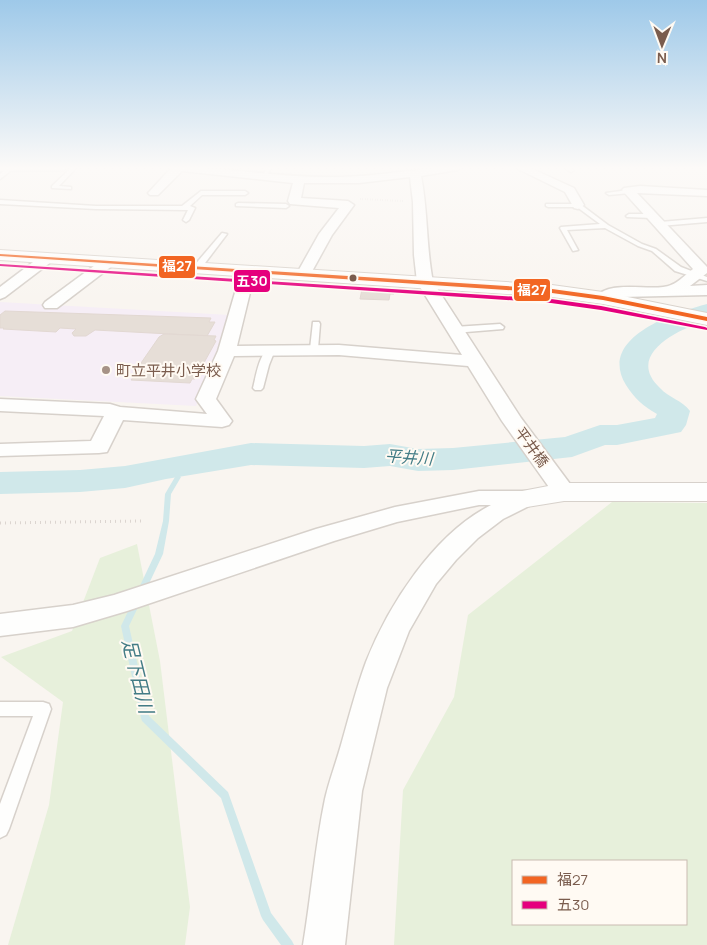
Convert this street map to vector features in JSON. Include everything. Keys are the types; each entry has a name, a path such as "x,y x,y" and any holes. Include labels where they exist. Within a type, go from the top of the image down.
{"main road":[{"path":"0,255 542,290 603,298 707,319"},
{"path":"527,498 558,483 707,492"}],"street":[{"path":"303,275 326,234 343,211"},
{"name":"平井橋","path":"419,211 420,261 425,282 512,421 558,483"},
{"path":"647,211 702,270 673,291"},
{"path":"0,294 46,258"},
{"path":"51,305 107,263"},
{"path":"0,405 110,410 116,413 222,421 206,399 227,351 248,272"},
{"path":"603,298 619,292 707,290"},
{"path":"227,351 314,350 402,354 424,358 473,361"},
{"path":"0,450 99,448 116,413"},
{"path":"0,625 73,616 395,514 479,498 527,498"},
{"path":"324,945 342,804 372,687 392,636 418,593 453,548 486,518 504,507 527,498"}],"lane":[{"path":"186,220 190,211"},
{"path":"586,211 606,226 640,245 654,250 678,269 707,279"},
{"path":"629,216 656,220 707,220"},
{"path":"575,250 563,228 606,226"},
{"path":"196,269 224,234"},
{"path":"314,350 316,324"},
{"path":"454,330 500,327"},
{"path":"258,388 264,365 271,350"},
{"path":"0,709 43,709 0,829"}],"path":[{"path":"0,523 142,521"}],"shaded area":[{"name":"町立平井小学校","path":"0,302 230,315 224,344 196,406 0,396"}],"green space":[{"path":"612,502 707,503 707,945 394,945 403,790 454,697 468,615"},
{"path":"137,544 160,661 190,907 185,945 8,945 49,805 63,702 1,657 72,631 100,558"}],"building":[{"path":"362,289 394,292 394,294 390,294 389,300 360,299"},
{"path":"5,311 211,318 209,322 215,322 207,336 95,330 86,336 74,336 72,333 76,329 60,328 56,332 0,328 0,315"},
{"path":"164,334 216,336 214,340 216,341 195,379 192,379 190,383 131,380 159,337"}],"waterway":[{"name":"平井川","path":"0,483 80,481 125,477 251,454 364,457 390,455 418,460 453,459 572,447 600,435 617,435 669,425 674,411 649,395 636,376 634,362 638,350 648,339 662,330 677,322 707,312"},
{"name":"足下田川","path":"141,592 159,554 166,521 168,494 178,477 166,468"},
{"name":"足下田川","path":"137,601 125,626 145,718 225,795 267,916 288,945"}],"transit line":[{"name":"福27","path":"0,255 552,291 603,298 707,319"},
{"name":"五30","path":"0,265 551,301 601,308 705,329"}],"place":[{"name":"町立平井小学校","path":"106,370"}]}
